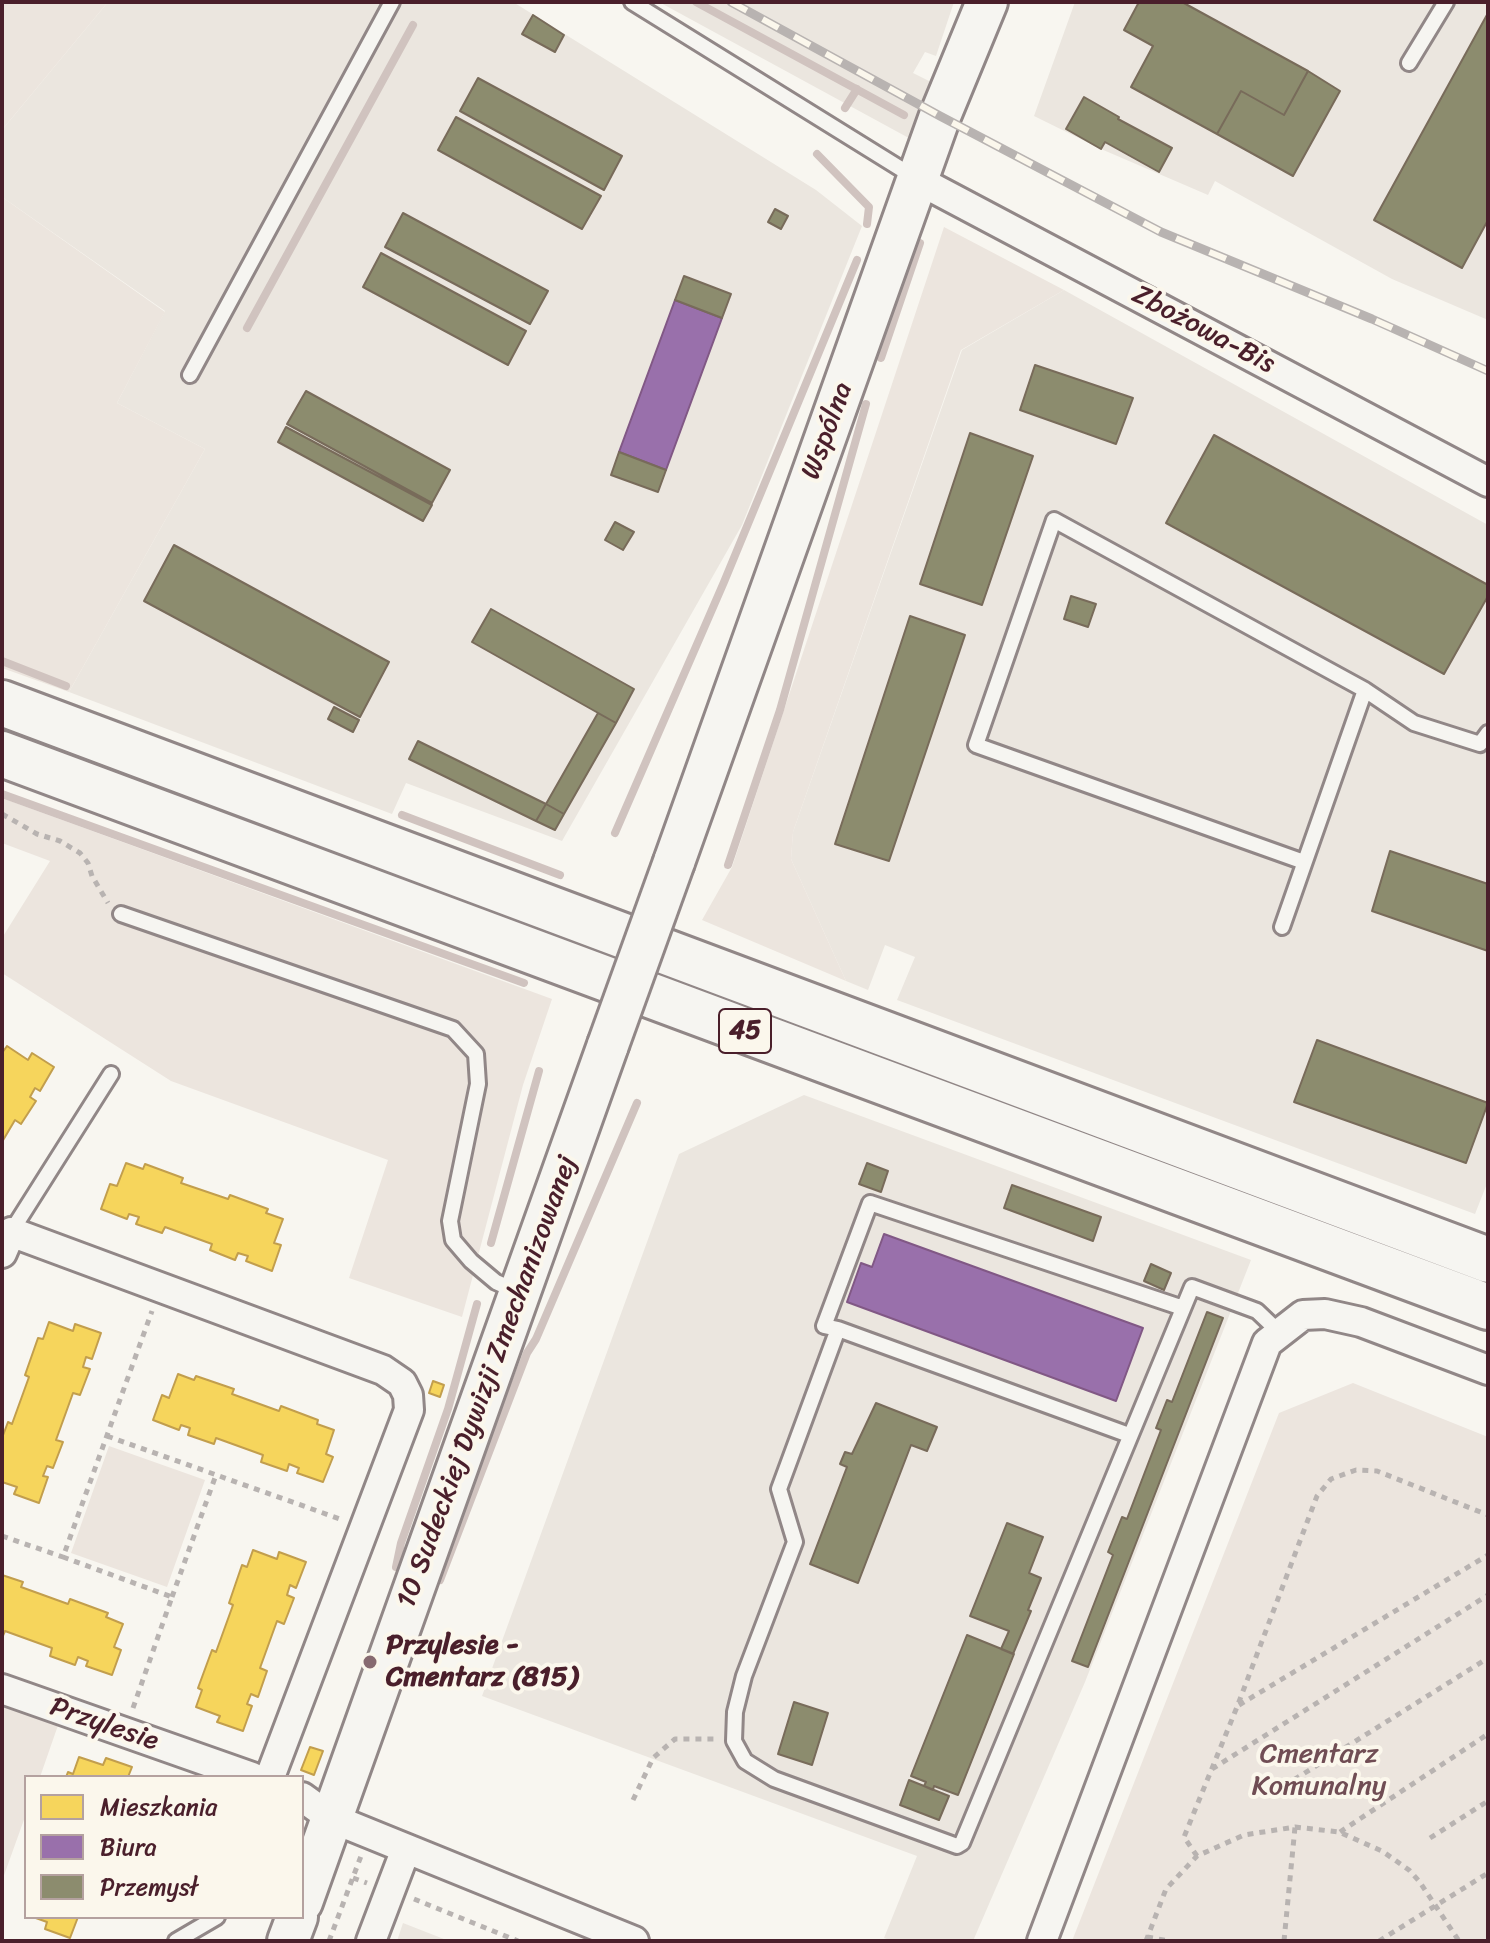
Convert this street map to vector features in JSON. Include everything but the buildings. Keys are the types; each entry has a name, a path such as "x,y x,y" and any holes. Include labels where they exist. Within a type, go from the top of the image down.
{"main road":[{"name":"45","path":"2,703 1488,1260"},
{"name":"45","path":"2,754 1488,1307"}],"street":[{"name":"Wspólna","path":"674,862 962,58 987,2"},
{"name":"Zbożowa-Bis","path":"918,180 1488,482"},
{"name":"10 Sudeckiej Dywizji Zmechanizowanej","path":"304,1892 317,1808 520,1293 674,862"},
{"path":"7,1243 160,1288 383,1370 402,1383 408,1395 409,1410 271,1775"},
{"path":"1042,1941 1267,1343 1303,1315 1325,1314 1361,1322 1488,1370"},
{"name":"Przylesie","path":"2,1689 125,1732 211,1770 240,1775"},
{"path":"317,1808 406,1849 634,1941"},
{"path":"371,1941 406,1849"},
{"path":"288,1941 296,1919"}],"lane":[{"path":"190,375 392,2"},
{"path":"632,2 918,180"},
{"path":"1409,63 1446,2"},
{"path":"1304,862 976,745 1054,520 1365,690 1414,723 1480,744 1488,733"},
{"path":"1282,927 1365,690"},
{"path":"121,914 453,1029 476,1054 478,1084 450,1221 453,1240 496,1282 520,1293"},
{"path":"7,1243 111,1074"},
{"path":"1129,1435 824,1326 870,1203 1183,1308"},
{"path":"838,1329 779,1489 795,1542 744,1676 735,1712 734,1741 745,1761 774,1779 957,1846 962,1843 1192,1287 1257,1311 1279,1332"},
{"path":"176,1941 214,1919"}],"path":[{"path":"2,814 80,853 109,903 121,914"},
{"path":"63,1557 160,1288"},
{"path":"107,1436 364,1528"},
{"path":"1197,1856 1184,1837 1317,1496 1331,1479 1356,1470 1377,1471 1488,1515"},
{"path":"125,1732 216,1475"},
{"path":"2,1536 172,1597"},
{"path":"1237,1707 1488,1555"},
{"path":"1212,1769 1488,1595"},
{"path":"1284,1786 1488,1658"},
{"path":"1339,1832 1488,1734"},
{"path":"633,1800 653,1758 675,1739 734,1741"},
{"path":"1430,1838 1488,1801"},
{"path":"1284,1941 1295,1827"},
{"path":"1169,1941 1146,1939 1166,1889 1197,1856 1244,1835 1295,1827 1339,1832 1382,1851 1409,1870 1459,1941"},
{"path":"329,1941 364,1848"},
{"path":"1379,1941 1488,1873"},
{"path":"353,1878 518,1941"}],"shaded area":[{"path":"108,2 513,2 816,190 862,226 742,525 562,841 406,783 392,814 69,692 205,449 117,403 165,311 2,197 2,130"},
{"path":"659,2 954,2 936,56 925,52 913,73 949,91 929,149"},
{"path":"1075,2 1488,2 1488,320 1392,279 1215,181 1208,195 1034,116"},
{"path":"1064,290 1488,525 1488,1181 1475,1214 897,1000 915,957 885,945 868,990 846,981 791,859 793,832 962,350"},
{"path":"804,1095 1251,1260 1085,1682 973,1941 892,1941 884,1938 917,1856 482,1696 679,1154"},
{"path":"403,1923 449,1941 397,1941"}],"green space":[{"path":"2,2 108,2 2,130"},
{"path":"2,197 165,312 117,403 205,449 69,692 2,668"},
{"path":"944,227 1064,290 961,350 793,832 791,859 846,981 702,920 732,867"},
{"path":"2,798 552,999 523,1085 462,1317 349,1278 388,1160 171,1081 2,973 2,938 50,861 2,843"},
{"name":"Cmentarz Komunalny","path":"1353,1383 1488,1437 1488,1941 1072,1941 1279,1413"},
{"path":"109,1446 205,1480 167,1587 71,1553"},
{"path":"2,1689 63,1711 41,1775 24,1775 24,1820 2,1881"}],"waterway":[{"path":"696,2 904,115"},
{"path":"247,328 413,25"},
{"path":"845,108 857,89"},
{"path":"817,154 869,207 867,224"},
{"path":"881,358 920,243"},
{"path":"615,833 724,582 857,260"},
{"path":"728,865 780,710 866,404"},
{"path":"2,661 66,686"},
{"path":"2,794 524,983"},
{"path":"402,815 560,875"},
{"path":"491,1243 539,1071"},
{"path":"440,1580 527,1353 536,1339 637,1103"},
{"path":"396,1567 401,1543 448,1409 477,1304"}],"railway":[{"path":"731,2 1161,232 1372,319 1488,371"}],"place":[{"name":"Przylesie - Cmentarz (815)","path":"370,1662"}]}
